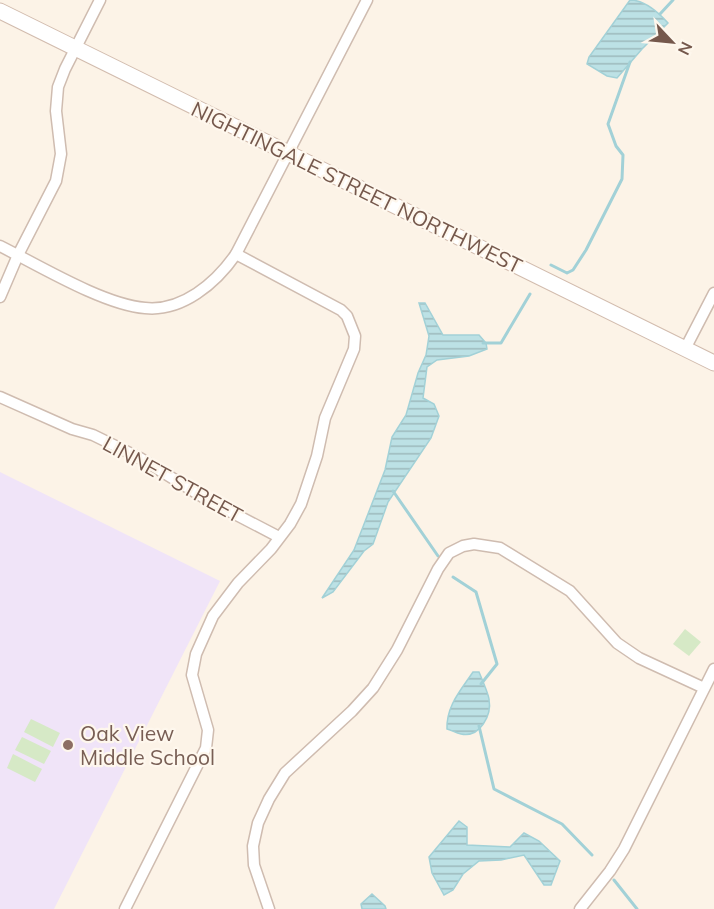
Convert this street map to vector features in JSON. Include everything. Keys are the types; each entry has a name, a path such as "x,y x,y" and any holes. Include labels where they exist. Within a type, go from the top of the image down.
{"street":[{"path":"0,297 18,255 56,181 62,154 56,102 61,77 100,0"},
{"path":"0,246 116,302 145,309 166,308 192,296 224,271 236,254 367,0"},
{"name":"NIGHTINGALE STREET NORTHWEST","path":"0,11 714,363"},
{"path":"124,909 206,748 208,730 192,675 196,654 213,616 238,583 272,549 290,524 310,479 325,418 354,350 355,336 341,310 236,254"},
{"path":"685,349 714,293"},
{"name":"LINNET STREET","path":"0,397 72,429 93,435 140,458 206,499 279,537"},
{"path":"269,909 256,872 253,846 258,823 269,799 285,774 373,688 397,650 438,568 449,553 474,544 500,548 570,591 617,643 632,653 704,688"},
{"path":"580,909 624,849 714,669"}],"shaded area":[{"name":"Oak View Middle School","path":"0,472 220,581 54,909 0,909"}],"green space":[{"path":"685,629 701,642 689,656 673,644"},
{"path":"31,719 60,733 53,747 24,732"},
{"path":"22,737 51,751 44,764 15,750"},
{"path":"13,754 42,769 35,782 7,768"}],"water":[{"path":"630,0 656,11 668,23 617,78 607,76 587,64 589,57"},
{"path":"419,303 425,303 443,335 479,335 486,343 487,349 469,356 437,360 427,367 423,398 434,404 439,416 431,438 388,502 373,544 364,551 333,592 322,598 354,550 385,470 392,437 406,415 418,373 426,355 429,336"},
{"path":"473,672 479,672 485,686 489,699 489,712 479,729 468,734 461,734 447,729 447,721 455,699"},
{"path":"459,821 467,827 467,845 510,847 524,833 539,841 560,861 551,885 544,885 524,855 501,860 479,861 463,874 453,890 444,895 432,873 429,857"},
{"path":"372,894 386,909 362,909 361,904"}],"waterway":[{"path":"660,14 673,0"},
{"path":"551,265 567,273 573,270 586,250 622,179 623,155 616,146 608,124 630,62"},
{"path":"483,343 501,343 530,294"},
{"path":"393,491 438,556"},
{"path":"453,577 476,592 497,664 481,684"},
{"path":"479,726 494,789 562,824 592,855"},
{"path":"614,880 637,909"}],"place":[{"name":"Oak View Middle School","path":"68,745"}]}
